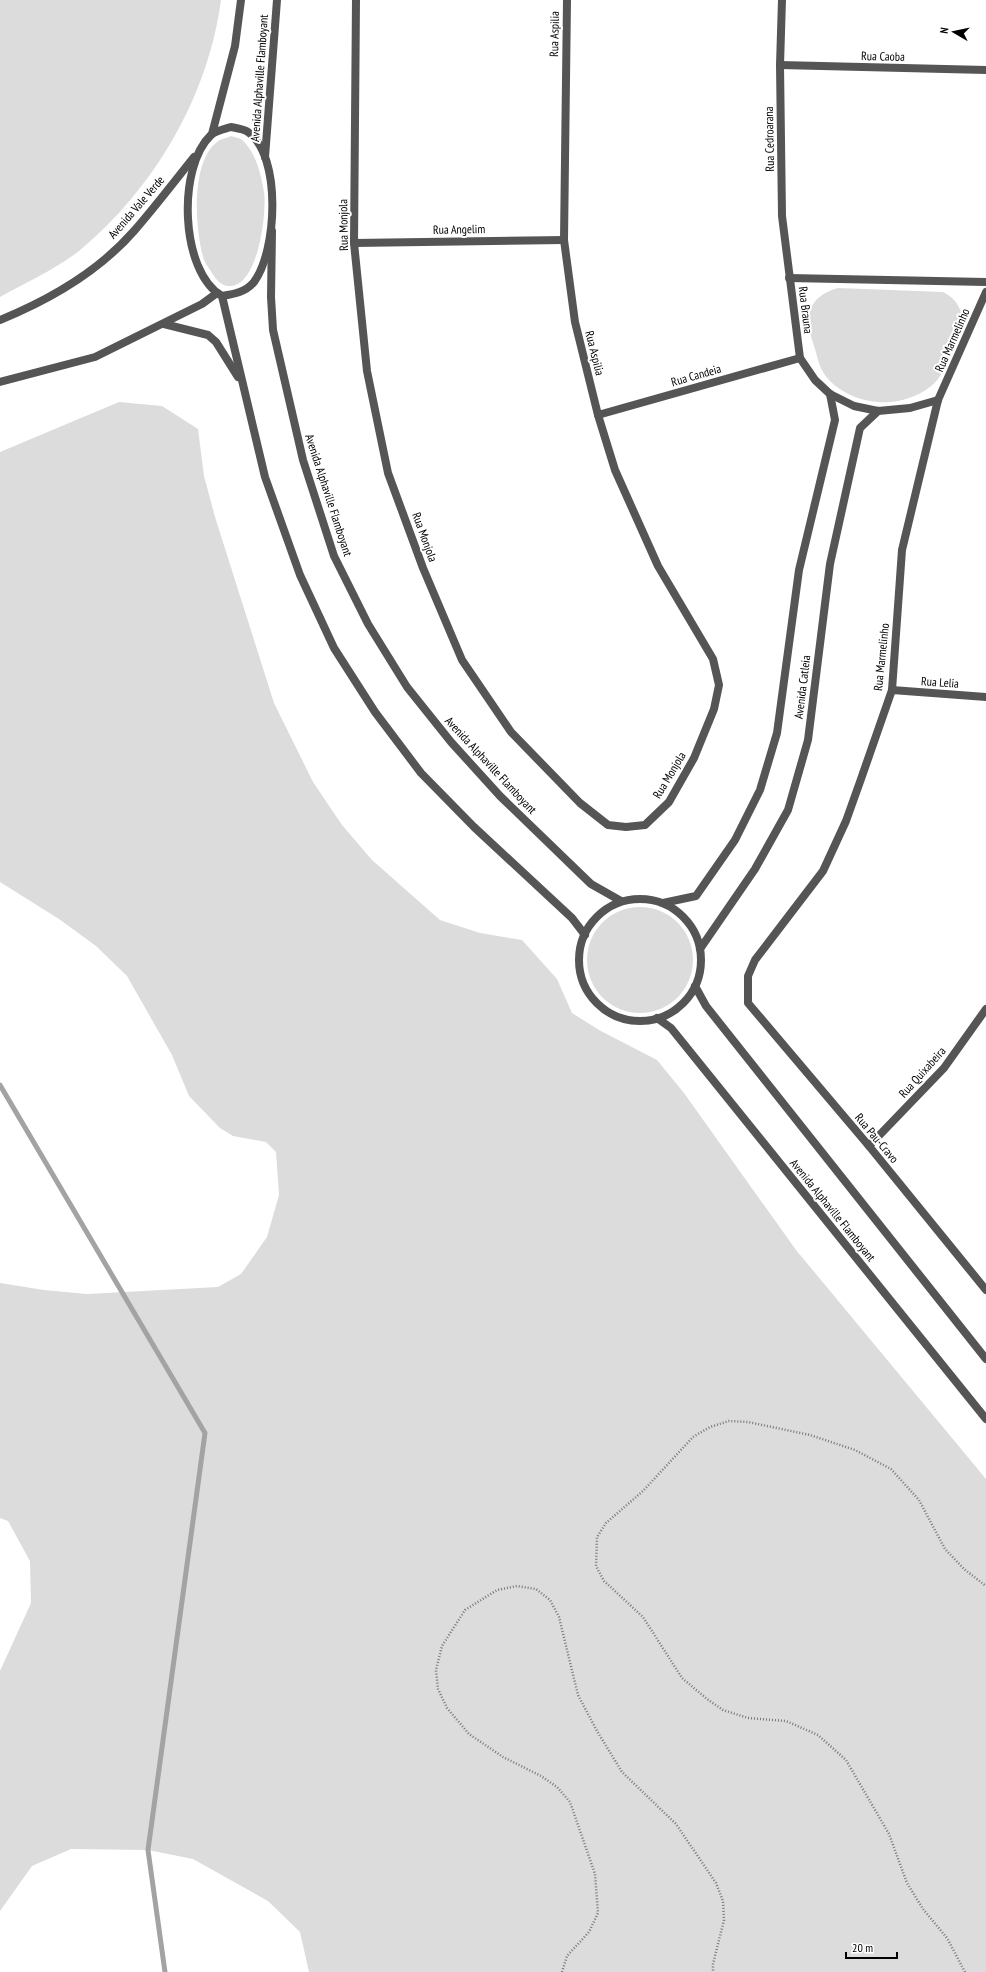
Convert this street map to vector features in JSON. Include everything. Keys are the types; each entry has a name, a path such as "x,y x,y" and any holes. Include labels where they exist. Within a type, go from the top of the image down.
{"street":[{"name":"Avenida Alphaville Flamboyant","path":"212,134 235,46 241,0"},
{"name":"Avenida Alphaville Flamboyant","path":"265,158 277,0"},
{"name":"Rua Monjola","path":"356,0 354,242 367,371 388,473 424,568 462,660 511,732 580,803 608,825 626,827 646,825 669,802 694,758 714,709 719,685"},
{"name":"Rua Aspilia","path":"567,0 564,240 575,322 598,415 614,470 658,566 713,660 719,685"},
{"name":"Rua Cedroarana","path":"782,0 780,65 782,216 789,278"},
{"name":"Rua Caoba","path":"780,65 986,70"},
{"path":"0,382 95,356 164,324 219,295 241,292 254,282 263,264 272,230 273,193 265,158 257,142 247,131 230,127 212,134"},
{"name":"Avenida Vale Verde","path":"0,320 54,294 98,265 134,232 212,134"},
{"path":"199,150 192,169 187,199 189,230 196,258 204,279 219,295 265,477 300,575 338,654 374,712 421,773 474,827 572,918 585,935"},
{"name":"Avenida Alphaville Flamboyant","path":"272,230 271,297 273,330 303,460 334,556 368,624 407,687 451,742 500,796 591,884 621,902"},
{"name":"Rua Angelim","path":"354,242 564,240"},
{"name":"Rua Brauna","path":"938,400 910,408 878,411 854,406 830,394 815,380 800,358 789,278 986,282"},
{"name":"Rua Marmelinho","path":"748,1003 748,976 755,960 823,871 842,828 892,690 902,550 938,400 986,292"},
{"path":"164,324 208,335 216,342 242,383"},
{"name":"Rua Candeia","path":"598,415 800,358"},
{"name":"Avenida Catleia","path":"663,903 696,896 735,840 760,790 777,733 799,570 834,420 830,394"},
{"name":"Avenida Catleia","path":"700,949 756,869 788,810 808,740 830,564 858,435 860,428 878,411"},
{"name":"Rua Lelia","path":"892,690 986,697"},
{"path":"635,899 649,899 663,903 680,913 693,929 700,949 701,968 695,986 682,1004 673,1011 657,1018 638,1021 619,1017 602,1007 589,992 581,974 580,954 585,935 599,915 610,907 621,902 635,899"},
{"path":"695,986 706,1006 986,1359"},
{"name":"Rua Pau-Cravo","path":"748,1003 869,1146 986,1290"},
{"name":"Rua Quixabeira","path":"869,1146 944,1068 986,1009"},
{"name":"Avenida Alphaville Flamboyant","path":"657,1018 671,1028 986,1420"}],"path":[{"path":"965,1972 947,1938 923,1909 907,1883 889,1834 846,1760 818,1735 786,1721 748,1718 723,1710 682,1678 643,1617 604,1581 596,1566 597,1537 606,1523 643,1491 693,1437 710,1427 723,1423 748,1422 810,1435 855,1450 891,1469 919,1500 945,1550 964,1569 986,1586"},
{"path":"562,1972 567,1956 589,1932 598,1913 596,1874 570,1802 558,1787 541,1776 503,1757 469,1734 447,1708 438,1689 436,1670 442,1646 465,1610 497,1590 517,1586 536,1589 550,1600 559,1617 578,1695 597,1731 622,1772 676,1824 716,1883 724,1901 724,1920 713,1964 713,1972"}],"shaded area":[{"path":"0,0 221,0 214,36 204,71 190,106 173,139 153,170 131,199 106,226 79,251 50,270 0,297"},
{"path":"231,136 242,140 251,151 261,178 265,202 262,232 253,263 247,276 238,284 228,286 220,283 204,260 198,232 197,198 202,165 208,152 218,141"},
{"path":"838,288 943,292 952,298 960,310 962,326 941,375 930,387 909,398 898,401 877,402 846,393 829,380 821,369 811,336 809,318 814,303 819,297"},
{"path":"119,402 162,406 198,429 204,476 215,517 274,703 313,782 342,825 372,860 440,920 480,933 522,940 557,979 572,1013 599,1030 657,1060 684,1093 796,1250 986,1479 986,1972 309,1972 300,1932 268,1901 193,1859 148,1850 71,1849 32,1866 0,1911 0,1671 31,1603 30,1561 8,1521 0,1518 0,1283 44,1290 87,1294 218,1287 241,1274 267,1237 279,1195 276,1152 266,1142 233,1136 220,1128 189,1096 172,1055 127,976 96,946 59,919 0,882 0,452"},
{"path":"640,907 660,911 677,923 689,940 693,960 689,980 677,997 660,1009 640,1013 620,1009 603,997 591,980 587,960 591,940 603,923 620,911"}],"waterway":[{"path":"0,1085 205,1433 148,1850 165,1972"}]}
